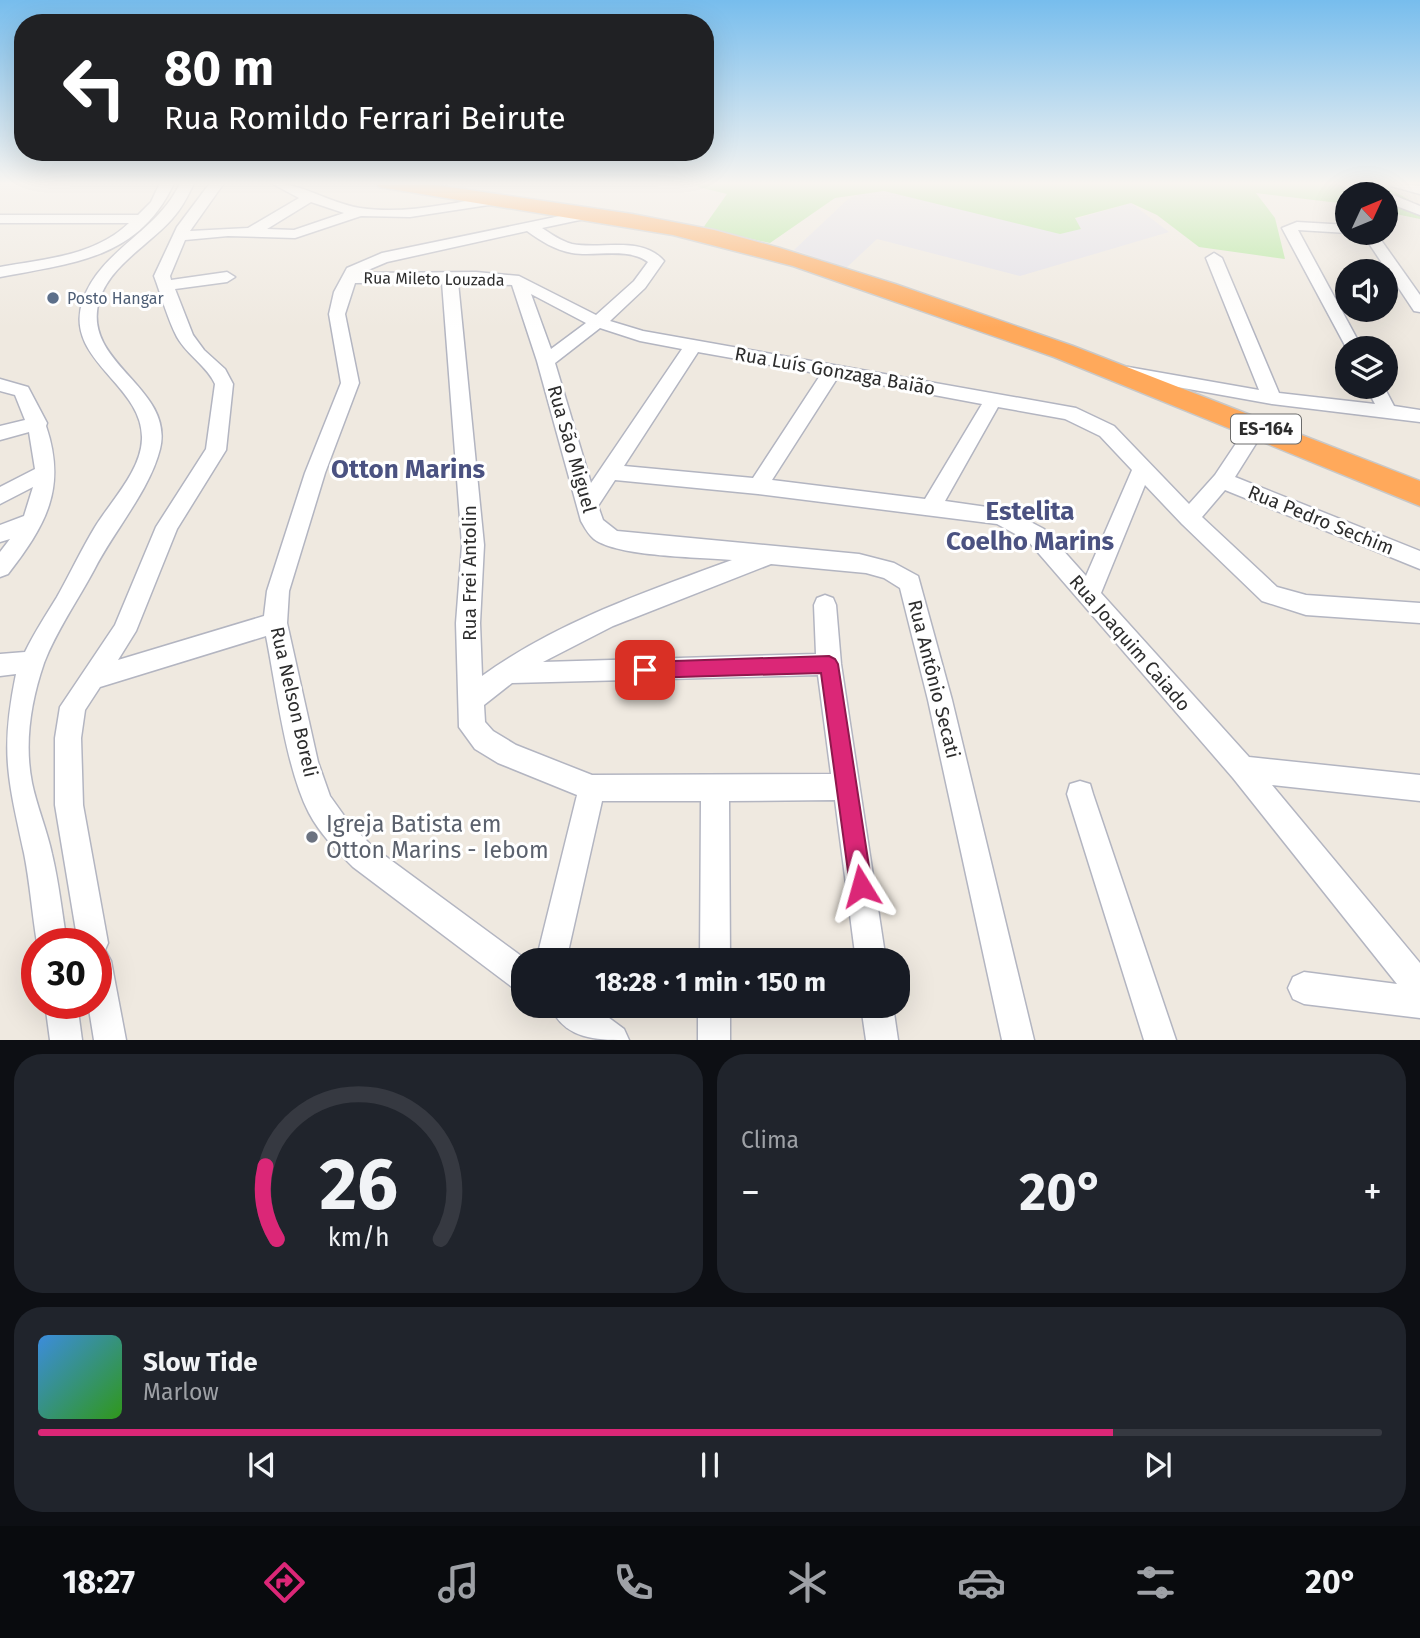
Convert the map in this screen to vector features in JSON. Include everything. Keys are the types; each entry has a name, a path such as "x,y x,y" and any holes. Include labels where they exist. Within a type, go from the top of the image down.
{"highway":[{"name":"ES-164","path":"680,232 803,260 1009,331 1258,426 1420,494"}],"street":[{"path":"0,272 75,258 108,246 130,232"},
{"path":"50,928 38,857 16,763 19,711 32,662 108,523 148,459 152,439 150,415 138,397 103,362 86,324 90,300 102,279 148,232"},
{"path":"90,928 69,805 68,738 73,707 124,631 167,527 216,450 223,384 219,373 198,355 185,336 162,276 183,232"},
{"path":"181,236 295,234 302,232"},
{"path":"355,272 430,246 512,232"},
{"path":"538,232 557,244 571,248 639,252 656,261 655,267 642,281 597,322 546,361"},
{"path":"1291,232 1348,336"},
{"path":"1378,245 1420,307"},
{"path":"1214,258 1272,398"},
{"name":"Rua Mileto Louzada","path":"355,272 519,281"},
{"name":"Rua Nelson Boreli","path":"355,272 342,292 337,314 350,383 315,473 278,590 275,623 305,762 319,804 340,834 363,857 511,967"},
{"path":"164,286 227,277"},
{"name":"Rua Frei Antolin","path":"450,278 473,545 468,623 472,727 484,740 507,754 593,788"},
{"name":"Rua Luís Gonzaga Baião","path":"519,281 597,322 640,336 1069,413 1107,431 1189,517 1270,594 1306,605 1420,613"},
{"name":"Rua São Miguel","path":"519,281 597,531 606,537 626,542 769,555"},
{"path":"589,503 693,346"},
{"path":"1110,369 1272,398 1420,416"},
{"path":"758,486 832,372"},
{"path":"0,385 22,391 38,423 47,471 34,521 0,568"},
{"path":"931,507 994,398"},
{"path":"1381,399 1388,412"},
{"path":"0,433 38,423"},
{"path":"1189,517 1222,480 1258,426"},
{"path":"1088,597 1142,469"},
{"path":"0,496 47,471"},
{"name":"Rua Joaquim Caiado","path":"610,472 758,486 1002,516 1036,535 1242,769 1420,987"},
{"name":"Rua Pedro Sechim","path":"1222,480 1420,560"},
{"path":"0,534 34,521"},
{"name":"Rua Antônio Secati","path":"469,701 506,672 554,643 635,606 769,555 883,567 910,583 940,700 1018,1040"},
{"path":"825,605 829,664 869,948"},
{"path":"94,678 275,623"},
{"path":"0,665 32,662"},
{"path":"506,672 829,664"},
{"path":"1242,769 1420,788"},
{"path":"554,948 593,788 848,787"},
{"path":"715,789 715,948"},
{"path":"1080,794 1160,1040"},
{"path":"1304,988 1420,1002"},
{"path":"582,1018 612,1040"},
{"path":"714,1018 714,1040"},
{"path":"879,1018 882,1040"},
{"path":"63,1019 66,1040"},
{"path":"106,1019 110,1040"}],"shaded area":[{"path":"814,232 1169,232 1020,276 877,239 846,268 794,250"}],"green space":[{"path":"719,232 787,232 770,243"},
{"path":"1179,232 1278,232 1285,259 1199,247"}],"place":[{"name":"Posto Hangar","path":"53,298"},
{"name":"Igreja Batista em Otton Marins - Iebom","path":"312,837"}],"district":[{"name":"Otton Marins","path":"408,469"},
{"name":"Estelita Coelho Marins","path":"1030,526"}],"route":[{"path":"645,670 829,664 861,886"}]}
